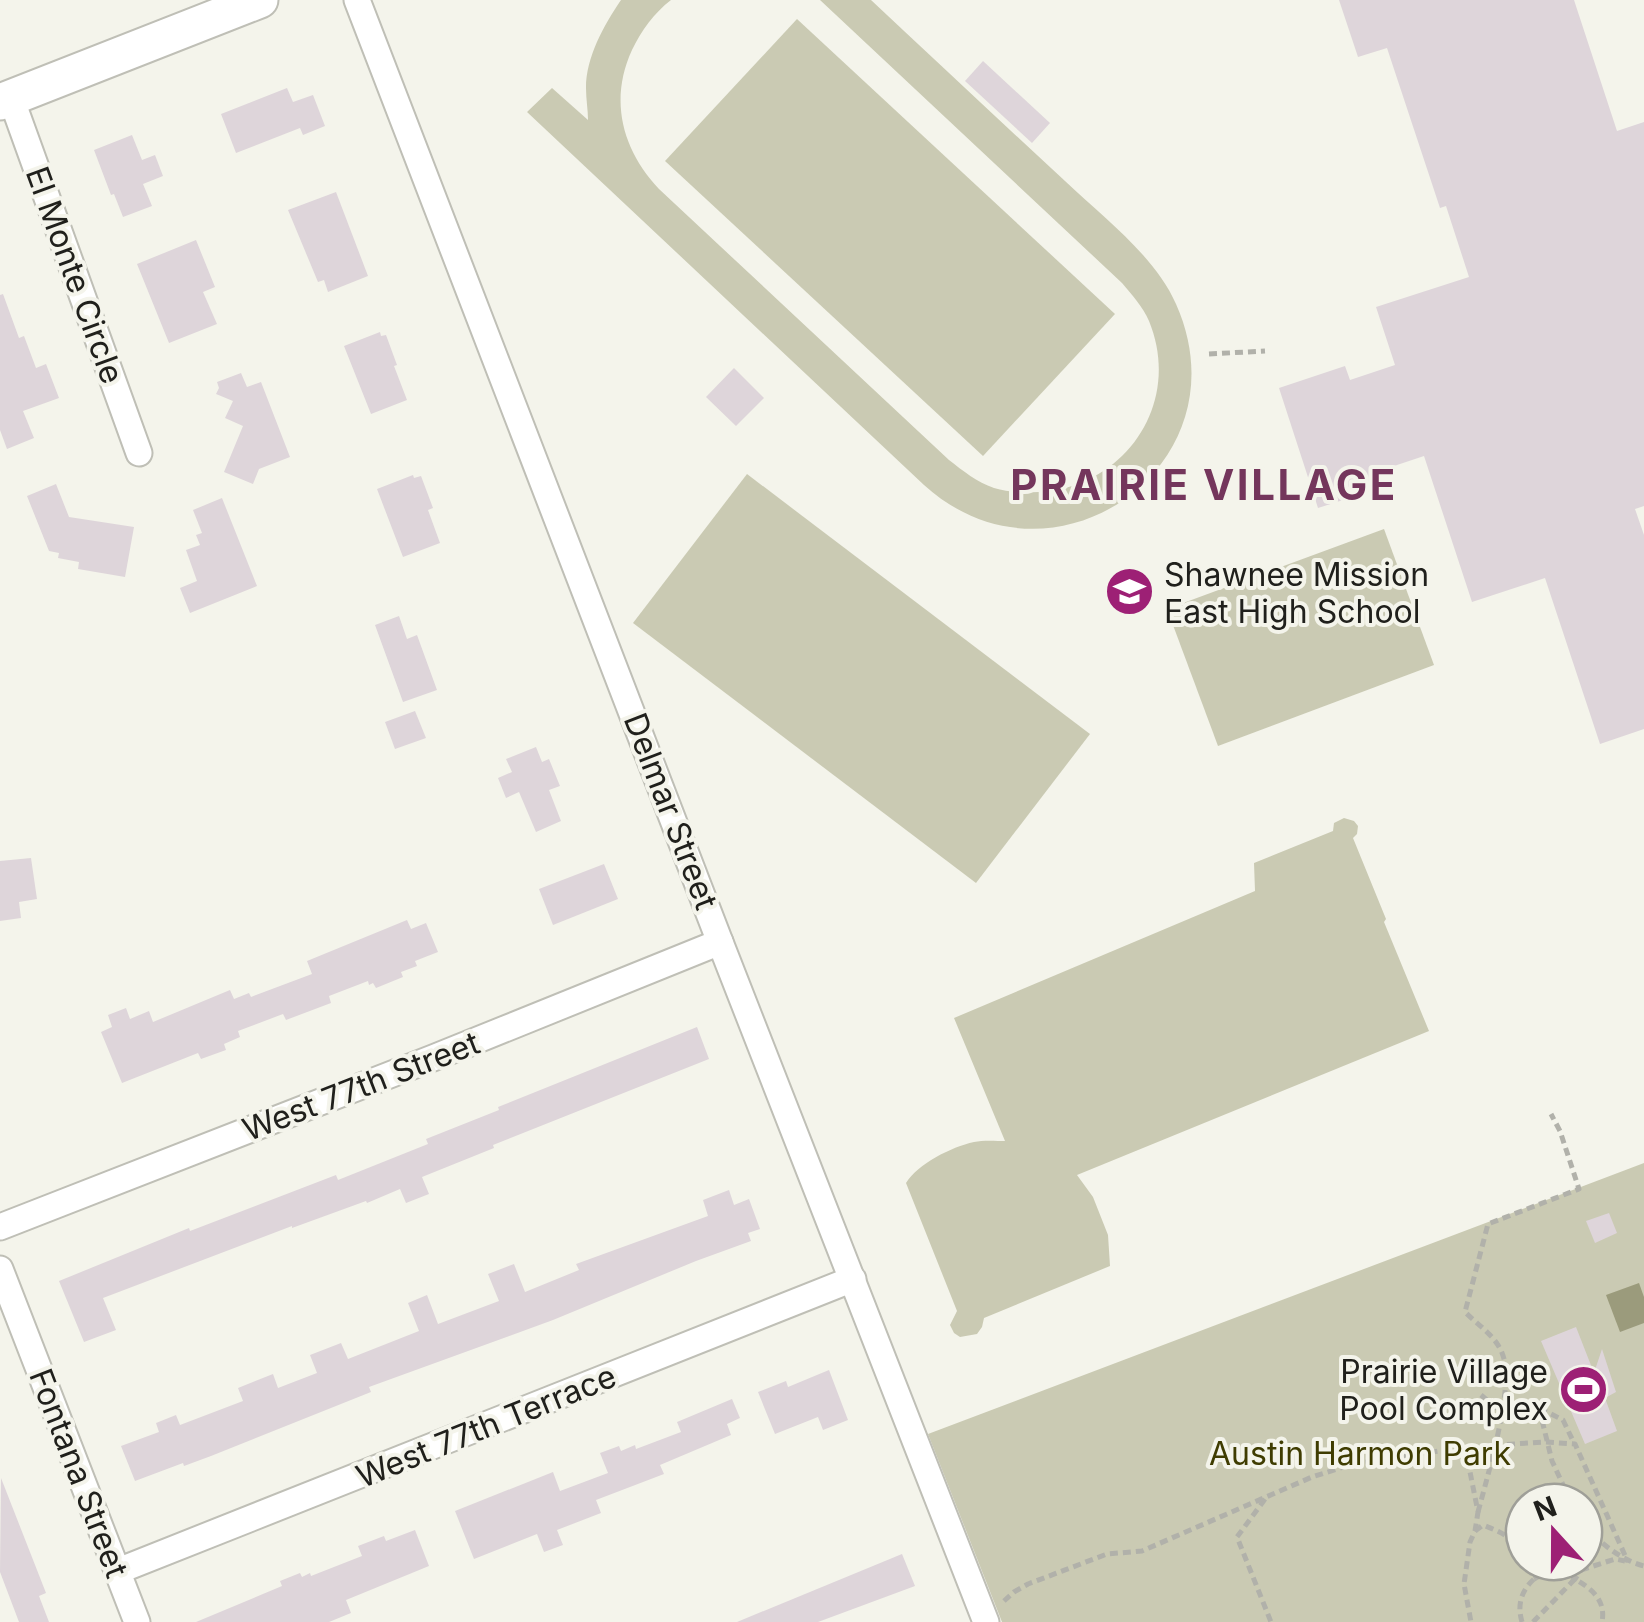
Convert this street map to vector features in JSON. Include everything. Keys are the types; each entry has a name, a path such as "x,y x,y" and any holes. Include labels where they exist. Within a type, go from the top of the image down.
{"main road":[{"path":"6,100 197,12 260,0"}],"street":[{"name":"Delmar Street","path":"357,0 720,942 853,1279 992,1613"},
{"name":"El Monte Circle","path":"6,100 139,452"},
{"name":"West 77th Street","path":"0,1227 415,1066 720,942"},
{"name":"Fontana Street","path":"0,1269 137,1622"},
{"name":"West 77th Terrace","path":"118,1571 853,1279"}],"path":[{"path":"1209,354 1265,351"},
{"path":"1471,1622 1464,1584 1470,1542 1496,1446 1507,1375 1504,1357 1492,1335 1465,1312 1488,1224 1580,1190 1551,1114"},
{"path":"1481,1395 1501,1412 1539,1408 1563,1420 1628,1562"},
{"path":"1539,1408 1552,1462 1562,1482"},
{"path":"992,1613 1028,1584 1107,1554 1142,1551 1312,1477 1353,1464 1465,1448 1546,1442 1575,1444"},
{"path":"1465,1448 1478,1512"},
{"path":"1267,1497 1237,1537 1271,1622"},
{"path":"1475,1531 1483,1525 1504,1534"},
{"path":"1604,1543 1628,1562"},
{"path":"1604,1561 1615,1559 1644,1566"},
{"path":"1522,1622 1520,1597 1532,1582"},
{"path":"1533,1622 1572,1582"},
{"path":"1580,1582 1600,1599 1602,1622"}],"green space":[{"path":"621,0 671,0 640,36 621,87 628,141 659,189 970,476 994,488 1021,492 1058,490 1088,480 1114,463 1135,441 1150,415 1158,386 1158,354 1149,321 1122,283 820,0 871,0 1127,238 1167,286 1176,304 1191,363 1185,417 1162,463 1125,499 1079,522 1028,529 975,517 924,485 527,112 552,88 588,120 589,65 602,31"},
{"path":"797,19 1115,314 983,456 665,161"},
{"path":"747,474 1090,734 976,883 633,623"},
{"path":"1384,529 1434,665 1218,746 1167,609"},
{"path":"1344,818 1358,826 1353,838 1429,1031 1077,1175 1093,1197 1108,1235 1110,1266 984,1318 977,1334 960,1337 954,1333 950,1325 957,1311 906,1183 927,1163 955,1148 978,1141 1005,1141 954,1018 1255,891 1254,863 1333,831 1334,823"},
{"name":"Austin Harmon Park","path":"1644,1163 1644,1622 1002,1622 928,1434"}],"shaded area":[{"path":"1639,1283 1644,1297 1644,1323 1620,1332 1606,1295"}],"building":[{"name":"Shawnee Mission East High School","path":"1339,0 1574,0 1617,131 1644,122 1644,506 1635,509 1644,535 1644,729 1600,744 1545,578 1472,602 1424,456 1382,470 1387,486 1318,508 1279,388 1345,366 1350,380 1395,365 1376,307 1469,277 1446,206 1440,208 1387,48 1358,57"},
{"path":"983,61 1050,123 1032,143 965,81"},
{"path":"287,88 293,102 313,95 325,126 303,135 300,128 236,153 221,114"},
{"path":"132,135 142,160 155,155 163,176 143,184 152,206 123,217 94,150"},
{"path":"336,192 368,276 328,292 324,280 318,282 288,210"},
{"path":"196,240 215,287 203,292 217,324 169,343 137,264"},
{"path":"3,294 19,338 24,336 36,368 46,364 59,398 23,411 34,438 7,449 0,430"},
{"path":"380,332 381,336 386,335 407,400 371,414 344,346"},
{"path":"734,368 764,398 736,426 706,397"},
{"path":"241,373 247,387 261,382 290,457 259,469 253,484 224,472 243,426 225,418 233,401 216,394 217,382"},
{"path":"413,475 421,476 440,543 403,557 377,489"},
{"path":"56,484 69,517 134,527 125,577 78,569 79,562 58,558 59,553 49,551 27,496"},
{"path":"222,498 257,586 190,613 180,588 197,581 186,550 200,545 196,535 202,533 193,510"},
{"path":"399,616 407,639 417,635 437,690 403,702 375,625"},
{"path":"415,711 426,738 395,749 385,722"},
{"path":"536,747 542,762 549,759 560,786 549,790 561,821 536,832 519,792 506,798 498,778 512,772 506,759"},
{"path":"31,858 37,899 19,902 21,918 0,921 0,861"},
{"path":"604,864 618,899 553,925 539,889"},
{"path":"407,920 411,929 426,923 438,952 415,961 417,966 401,972 403,977 376,988 368,981 329,996 331,1003 286,1020 283,1014 238,1031 240,1037 224,1044 226,1050 201,1059 198,1053 122,1083 101,1032 112,1027 108,1015 126,1008 130,1019 149,1011 153,1022 230,990 234,999 249,993 251,997 312,974 307,961"},
{"path":"697,1027 709,1059 422,1177 429,1194 406,1203 400,1189 103,1298 116,1330 84,1342 59,1281 189,1228 190,1231 336,1175 338,1180 428,1144 426,1139 499,1110 498,1107"},
{"path":"729,1190 734,1205 749,1199 760,1229 748,1233 751,1241 553,1320 369,1387 371,1392 211,1456 135,1481 121,1446 159,1432 156,1423 176,1415 180,1425 243,1401 238,1388 273,1374 278,1388 317,1373 310,1355 341,1343 348,1359 419,1331 408,1303 427,1295 438,1324 499,1301 488,1274 514,1264 525,1292 579,1270 576,1264 708,1216 703,1200"},
{"path":"1609,1213 1617,1233 1595,1243 1586,1221"},
{"name":"Prairie Village Pool Complex","path":"1576,1327 1594,1373 1602,1349 1616,1392 1605,1398 1617,1431 1585,1444 1541,1341"},
{"path":"829,1370 848,1420 823,1430 818,1417 775,1434 758,1392 786,1381 788,1387"},
{"path":"732,1399 740,1418 727,1424 731,1435 660,1465 664,1474 596,1500 601,1513 557,1530 563,1545 544,1552 537,1534 474,1559 455,1511 553,1472 560,1491 608,1473 600,1453 619,1446 621,1451 635,1445 636,1449 681,1432 677,1422"},
{"path":"1,1478 46,1593 39,1596 49,1622 19,1622 0,1572"},
{"path":"415,1530 429,1566 346,1600 351,1613 329,1622 196,1622 282,1586 280,1581 300,1573 302,1577 310,1573 311,1576 362,1556 358,1546"},
{"path":"902,1554 915,1586 818,1622 737,1622"}],"place":[{"name":"Shawnee Mission East High School","path":"1129,592"},
{"name":"Prairie Village Pool Complex","path":"1583,1389"}],"district":[{"name":"PRAIRIE VILLAGE","path":"1204,484"}]}
